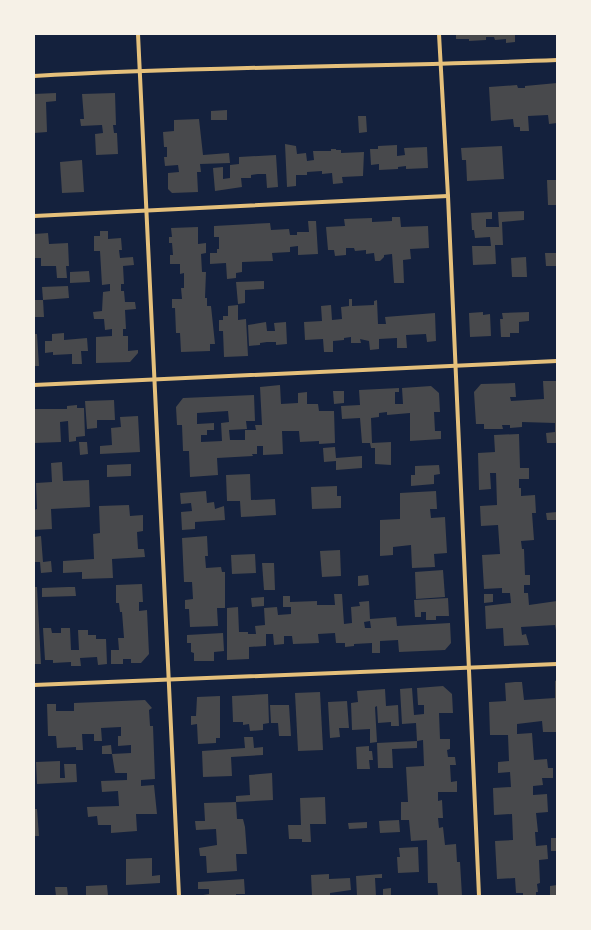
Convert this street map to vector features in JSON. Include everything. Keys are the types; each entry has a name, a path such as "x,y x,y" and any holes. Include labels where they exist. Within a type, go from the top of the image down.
{"street":[{"path":"138,34 179,896"},
{"path":"439,34 448,196 479,896"},
{"path":"34,76 139,70 440,64 557,60"},
{"path":"34,216 448,196"},
{"path":"34,385 557,361"},
{"path":"34,685 557,664"}],"building":[{"path":"456,34 515,34 515,42 506,43 506,39 495,40 494,37 486,37 486,40 469,41 469,39 456,39"},
{"path":"557,83 557,123 549,124 548,115 528,116 529,131 520,131 520,127 514,127 513,119 491,121 489,87 517,85 518,88 525,88 525,86"},
{"path":"56,93 56,101 46,102 47,132 34,133 34,94"},
{"path":"115,93 116,125 113,125 114,133 117,133 118,154 96,155 95,134 103,133 102,125 81,126 80,119 84,119 82,94"},
{"path":"227,110 227,120 211,120 211,111"},
{"path":"358,116 366,116 367,132 359,133"},
{"path":"199,119 203,155 229,153 230,163 200,164 201,172 197,172 198,192 172,193 168,189 168,173 179,172 178,165 165,166 164,157 167,157 167,147 164,147 163,132 174,131 174,120"},
{"path":"285,144 296,146 297,154 306,153 307,161 314,160 313,151 331,151 331,149 336,149 341,150 341,153 364,152 363,176 342,177 343,183 333,184 332,173 322,174 322,171 307,172 307,175 296,175 296,186 287,187"},
{"path":"397,145 397,156 405,155 404,148 427,147 428,168 406,169 406,166 398,167 398,169 379,170 379,164 371,165 370,149 378,149 378,146"},
{"path":"502,146 504,179 467,181 466,160 462,160 461,148"},
{"path":"276,155 278,187 267,188 266,174 258,174 251,175 251,178 241,178 242,187 215,191 213,168 223,167 223,179 230,178 230,165 239,164 239,157"},
{"path":"82,160 84,192 62,193 60,162"},
{"path":"547,180 557,180 557,205 548,205"},
{"path":"524,211 524,220 502,222 503,245 495,245 496,264 473,265 472,246 491,246 490,237 475,238 474,230 472,230 471,213 492,212 492,219 486,219 486,227 499,227 498,212"},
{"path":"392,217 400,217 401,227 428,226 429,248 410,249 411,259 403,260 404,283 394,283 392,254 384,255 380,261 375,261 374,253 366,254 366,250 355,251 354,248 346,248 346,255 335,256 334,250 328,250 326,227 345,226 344,219 372,218 372,222 392,221"},
{"path":"308,221 316,221 318,254 298,255 298,246 290,247 290,252 272,253 273,261 242,262 242,272 236,273 236,278 227,279 226,263 210,264 210,253 217,253 217,249 219,249 219,237 214,237 214,226 270,223 271,230 289,229 290,235 297,235 297,232 309,232"},
{"path":"198,227 198,244 206,243 206,253 201,254 202,272 206,272 205,298 207,298 207,306 211,306 215,344 210,344 210,351 181,352 180,333 176,333 175,308 172,308 172,299 182,299 181,288 184,288 184,273 180,274 180,264 170,264 170,255 173,255 172,243 169,243 169,237 172,237 171,228"},
{"path":"100,231 108,231 108,239 121,238 122,250 119,250 120,258 133,257 134,265 123,266 124,284 121,284 121,291 124,291 125,302 135,302 136,309 125,310 126,329 123,329 123,336 128,336 128,351 138,350 138,353 130,362 96,363 96,337 112,336 112,329 105,330 104,319 94,319 93,312 102,311 103,292 110,291 110,284 102,285 100,251 94,251 94,236 100,236"},
{"path":"48,233 49,244 68,243 69,266 66,266 67,278 57,278 56,266 41,266 41,258 34,258 34,234"},
{"path":"545,253 557,253 557,266 546,266"},
{"path":"526,257 527,277 512,277 511,258"},
{"path":"89,271 90,282 70,283 70,272"},
{"path":"264,281 264,289 245,290 245,303 238,304 236,282"},
{"path":"68,286 69,298 43,300 42,287"},
{"path":"349,299 352,299 352,306 374,305 374,301 377,300 378,324 386,324 385,317 435,313 436,341 427,342 426,334 406,335 407,348 397,348 397,338 379,339 379,349 370,350 369,341 360,339 361,343 351,343 351,337 344,338 344,340 333,341 333,352 324,352 323,339 305,340 304,322 322,321 321,306 331,305 332,320 342,319 341,307 349,306"},
{"path":"34,300 43,300 44,317 34,317"},
{"path":"238,305 238,320 246,319 248,356 224,357 223,331 219,331 219,320 223,320 223,316 228,316 228,306"},
{"path":"483,312 483,315 490,314 491,336 470,337 469,313"},
{"path":"529,312 529,321 519,322 519,333 510,333 510,337 501,337 500,319 503,319 502,313"},
{"path":"266,322 267,331 275,331 274,323 286,322 287,344 276,345 276,342 267,342 260,343 260,345 249,346 248,325"},
{"path":"64,333 64,340 87,338 88,351 81,351 82,364 72,364 72,354 53,355 53,352 45,353 45,341 52,341 52,334"},
{"path":"34,334 37,334 39,366 34,366"},
{"path":"543,381 557,381 556,443 547,443 546,433 555,432 555,423 522,422 522,427 510,428 510,425 502,425 503,429 484,429 484,424 476,424 474,392 481,384 515,383 516,397 510,397 511,401 544,399"},
{"path":"280,385 281,404 298,403 298,393 307,392 307,404 318,404 319,411 334,411 335,443 319,444 319,441 300,442 299,431 282,431 283,454 263,455 263,446 257,446 257,454 252,454 253,456 217,458 218,475 190,477 189,451 183,451 182,425 177,425 176,407 183,398 254,395 255,421 246,421 247,429 229,430 230,440 245,440 245,430 256,430 255,425 262,425 260,387","holes":["228,411 229,422 221,423 222,441 201,442 201,435 207,435 207,430 214,430 214,423 197,424 197,413"]},
{"path":"431,386 439,393 440,412 434,412 435,431 441,431 441,439 410,441 410,413 387,415 387,412 379,413 379,417 371,418 372,443 391,442 391,465 375,464 375,448 371,448 370,443 362,443 360,418 342,419 341,406 360,405 359,390 399,388 399,392 395,392 395,404 403,404 402,388"},
{"path":"333,391 344,391 344,403 334,404"},
{"path":"114,400 115,420 97,420 97,428 87,429 85,401"},
{"path":"77,405 77,408 84,408 85,436 76,437 76,441 69,442 68,421 60,422 61,442 34,443 34,409 67,409 67,406"},
{"path":"138,416 140,452 100,454 100,446 112,445 111,428 121,427 120,417"},
{"path":"519,434 520,468 529,468 529,479 519,479 519,488 521,488 521,496 535,495 536,513 532,513 534,540 521,541 522,549 524,549 525,575 530,575 530,585 524,585 524,593 528,593 529,605 557,601 557,636 555,625 521,627 522,635 526,634 529,645 504,646 503,628 486,629 485,606 511,603 510,593 502,593 502,588 484,589 482,555 500,554 498,525 481,526 480,506 497,505 496,473 490,473 491,489 479,490 478,453 495,452 494,435"},
{"path":"79,442 87,442 88,454 80,455"},
{"path":"335,447 336,458 362,456 362,468 336,470 336,461 324,462 323,448"},
{"path":"62,462 63,481 89,480 90,507 51,509 52,529 34,530 34,510 37,509 36,483 52,482 51,463"},
{"path":"131,464 131,476 107,477 107,465"},
{"path":"439,465 440,474 434,475 434,484 411,486 411,475 415,475 415,466"},
{"path":"250,474 251,500 275,499 276,515 241,517 240,501 227,501 226,475"},
{"path":"337,486 337,496 341,496 341,508 312,509 311,487"},
{"path":"206,491 207,503 214,502 215,509 224,506 225,520 195,522 195,529 182,530 181,512 192,511 191,503 181,504 180,493"},
{"path":"436,491 437,509 430,509 431,518 445,517 447,553 434,554 435,567 412,568 411,545 393,547 393,555 380,556 380,520 400,519 400,493"},
{"path":"129,505 130,516 143,515 143,531 137,532 138,549 144,549 145,557 112,559 113,578 82,579 82,572 63,573 63,561 94,559 93,534 100,533 99,506"},
{"path":"557,512 557,520 547,520 546,513"},
{"path":"41,536 43,562 51,561 52,572 41,573 40,562 34,562 34,537"},
{"path":"207,536 208,556 205,556 206,568 221,567 222,572 225,572 225,608 217,608 218,626 190,627 189,609 185,609 185,600 193,599 192,582 184,582 182,538"},
{"path":"340,550 341,576 322,577 320,551"},
{"path":"255,554 256,573 232,574 231,555"},
{"path":"262,563 274,563 275,590 264,590"},
{"path":"443,570 445,597 416,599 415,572"},
{"path":"368,575 369,585 358,586 358,576"},
{"path":"142,584 143,602 139,602 139,611 147,610 149,654 141,663 131,663 131,659 123,659 123,664 111,664 111,650 119,650 118,638 124,638 122,612 120,612 119,603 116,603 116,585"},
{"path":"34,587 37,587 41,664 34,664"},
{"path":"75,587 76,596 42,597 42,588"},
{"path":"334,594 342,594 344,624 352,623 351,607 360,606 359,602 369,601 370,619 396,617 397,626 450,623 451,643 445,650 399,652 398,640 380,641 380,653 372,653 372,643 354,644 354,646 345,647 345,643 336,643 335,633 318,634 319,643 293,644 292,636 284,636 284,644 274,645 273,634 266,634 266,646 249,647 249,659 227,660 227,608 238,607 239,632 256,634 255,626 265,625 264,608 277,607 278,615 291,614 291,607 283,607 283,596 290,596 290,602 317,601 317,605 335,605","holes":["370,621 371,628 365,628 364,622"]},
{"path":"484,594 493,594 493,602 484,603"},
{"path":"264,597 264,606 252,607 251,598"},
{"path":"448,598 449,616 436,616 436,620 426,620 426,612 421,612 421,617 415,617 414,600"},
{"path":"43,628 51,628 52,633 61,633 61,628 70,628 71,650 79,650 78,630 88,630 88,635 96,635 96,639 106,639 107,664 98,665 97,657 80,658 81,666 71,666 71,662 53,663 53,660 45,660"},
{"path":"223,633 224,651 214,652 214,661 194,661 194,653 191,652 191,643 187,643 187,635"},
{"path":"557,680 557,732 543,732 542,721 517,724 517,734 532,733 534,760 547,759 548,768 553,768 553,778 542,778 543,785 533,786 533,795 547,794 548,812 536,813 538,832 535,832 536,846 547,845 548,859 539,860 540,883 537,884 538,892 536,892 536,896 523,896 523,893 516,893 515,878 497,879 495,841 513,840 512,814 494,815 493,788 511,787 510,772 498,773 498,762 509,761 508,735 490,735 489,702 506,701 505,683 515,682 522,682 524,700 555,698 555,681"},
{"path":"443,686 452,694 453,713 439,713 440,739 450,739 450,749 447,750 448,757 455,757 456,765 450,765 451,782 457,781 457,792 438,792 438,801 442,800 443,818 438,818 439,828 443,827 445,845 456,844 457,862 460,862 462,896 438,896 437,883 428,883 427,840 411,841 409,820 401,820 401,802 408,802 406,767 424,766 423,740 417,741 416,723 402,724 400,689 412,688 414,715 424,714 424,705 418,705 417,688"},
{"path":"385,689 386,706 398,705 399,726 391,726 391,722 378,723 377,706 375,707 377,742 370,743 370,729 352,730 351,703 358,702 357,691"},
{"path":"320,692 323,750 298,751 295,693"},
{"path":"268,694 269,723 263,724 263,730 250,731 249,724 243,725 243,722 233,722 232,696"},
{"path":"220,696 220,738 216,738 216,743 198,744 197,724 191,725 191,716 196,716 197,697"},
{"path":"145,700 152,708 149,710 150,726 153,726 155,779 141,780 141,786 154,785 157,814 136,814 137,831 111,833 111,825 98,825 97,816 88,817 87,807 119,806 118,791 102,792 101,781 127,780 127,773 115,773 112,754 131,753 131,745 118,746 118,736 121,736 121,727 101,728 102,741 94,741 94,734 82,734 83,750 76,750 76,747 57,748 56,736 48,736 47,704 56,704 56,711 74,711 74,703"},
{"path":"347,701 349,728 339,728 340,737 330,738 328,702"},
{"path":"270,705 289,705 291,736 279,736 278,723 271,723"},
{"path":"244,737 253,737 254,748 263,747 263,755 231,757 232,776 203,777 202,751 245,748"},
{"path":"417,741 417,748 392,749 393,768 378,768 377,743"},
{"path":"111,745 112,754 102,754 102,746"},
{"path":"369,746 369,751 372,751 373,760 369,760 370,769 357,769 356,747"},
{"path":"60,761 60,778 65,778 64,764 76,764 77,782 37,784 36,762"},
{"path":"272,773 273,800 236,802 236,796 250,795 249,775"},
{"path":"325,797 326,824 310,824 311,842 302,842 302,839 289,839 288,825 301,825 300,798"},
{"path":"236,802 237,819 243,819 245,827 247,854 236,854 237,871 207,873 206,856 200,856 199,848 217,845 216,829 196,830 195,821 205,821 204,803"},
{"path":"34,809 37,809 39,836 34,836"},
{"path":"399,820 400,832 380,833 379,821"},
{"path":"367,822 367,828 349,829 348,823"},
{"path":"551,838 557,838 557,851 551,851"},
{"path":"418,847 419,872 398,873 397,857 400,857 399,848"},
{"path":"152,858 152,876 160,875 160,883 126,885 126,859"},
{"path":"329,874 329,879 350,878 351,890 330,893 330,896 312,896 311,875"},
{"path":"382,874 382,878 375,878 376,896 357,896 356,876"},
{"path":"244,879 245,894 236,894 236,896 197,896 209,894 209,889 198,889 198,882"},
{"path":"107,885 108,896 86,896 86,886"},
{"path":"557,885 557,896 550,896 550,886"},
{"path":"55,887 67,887 68,896 56,896"},
{"path":"391,888 391,896 383,896 383,889"}]}
